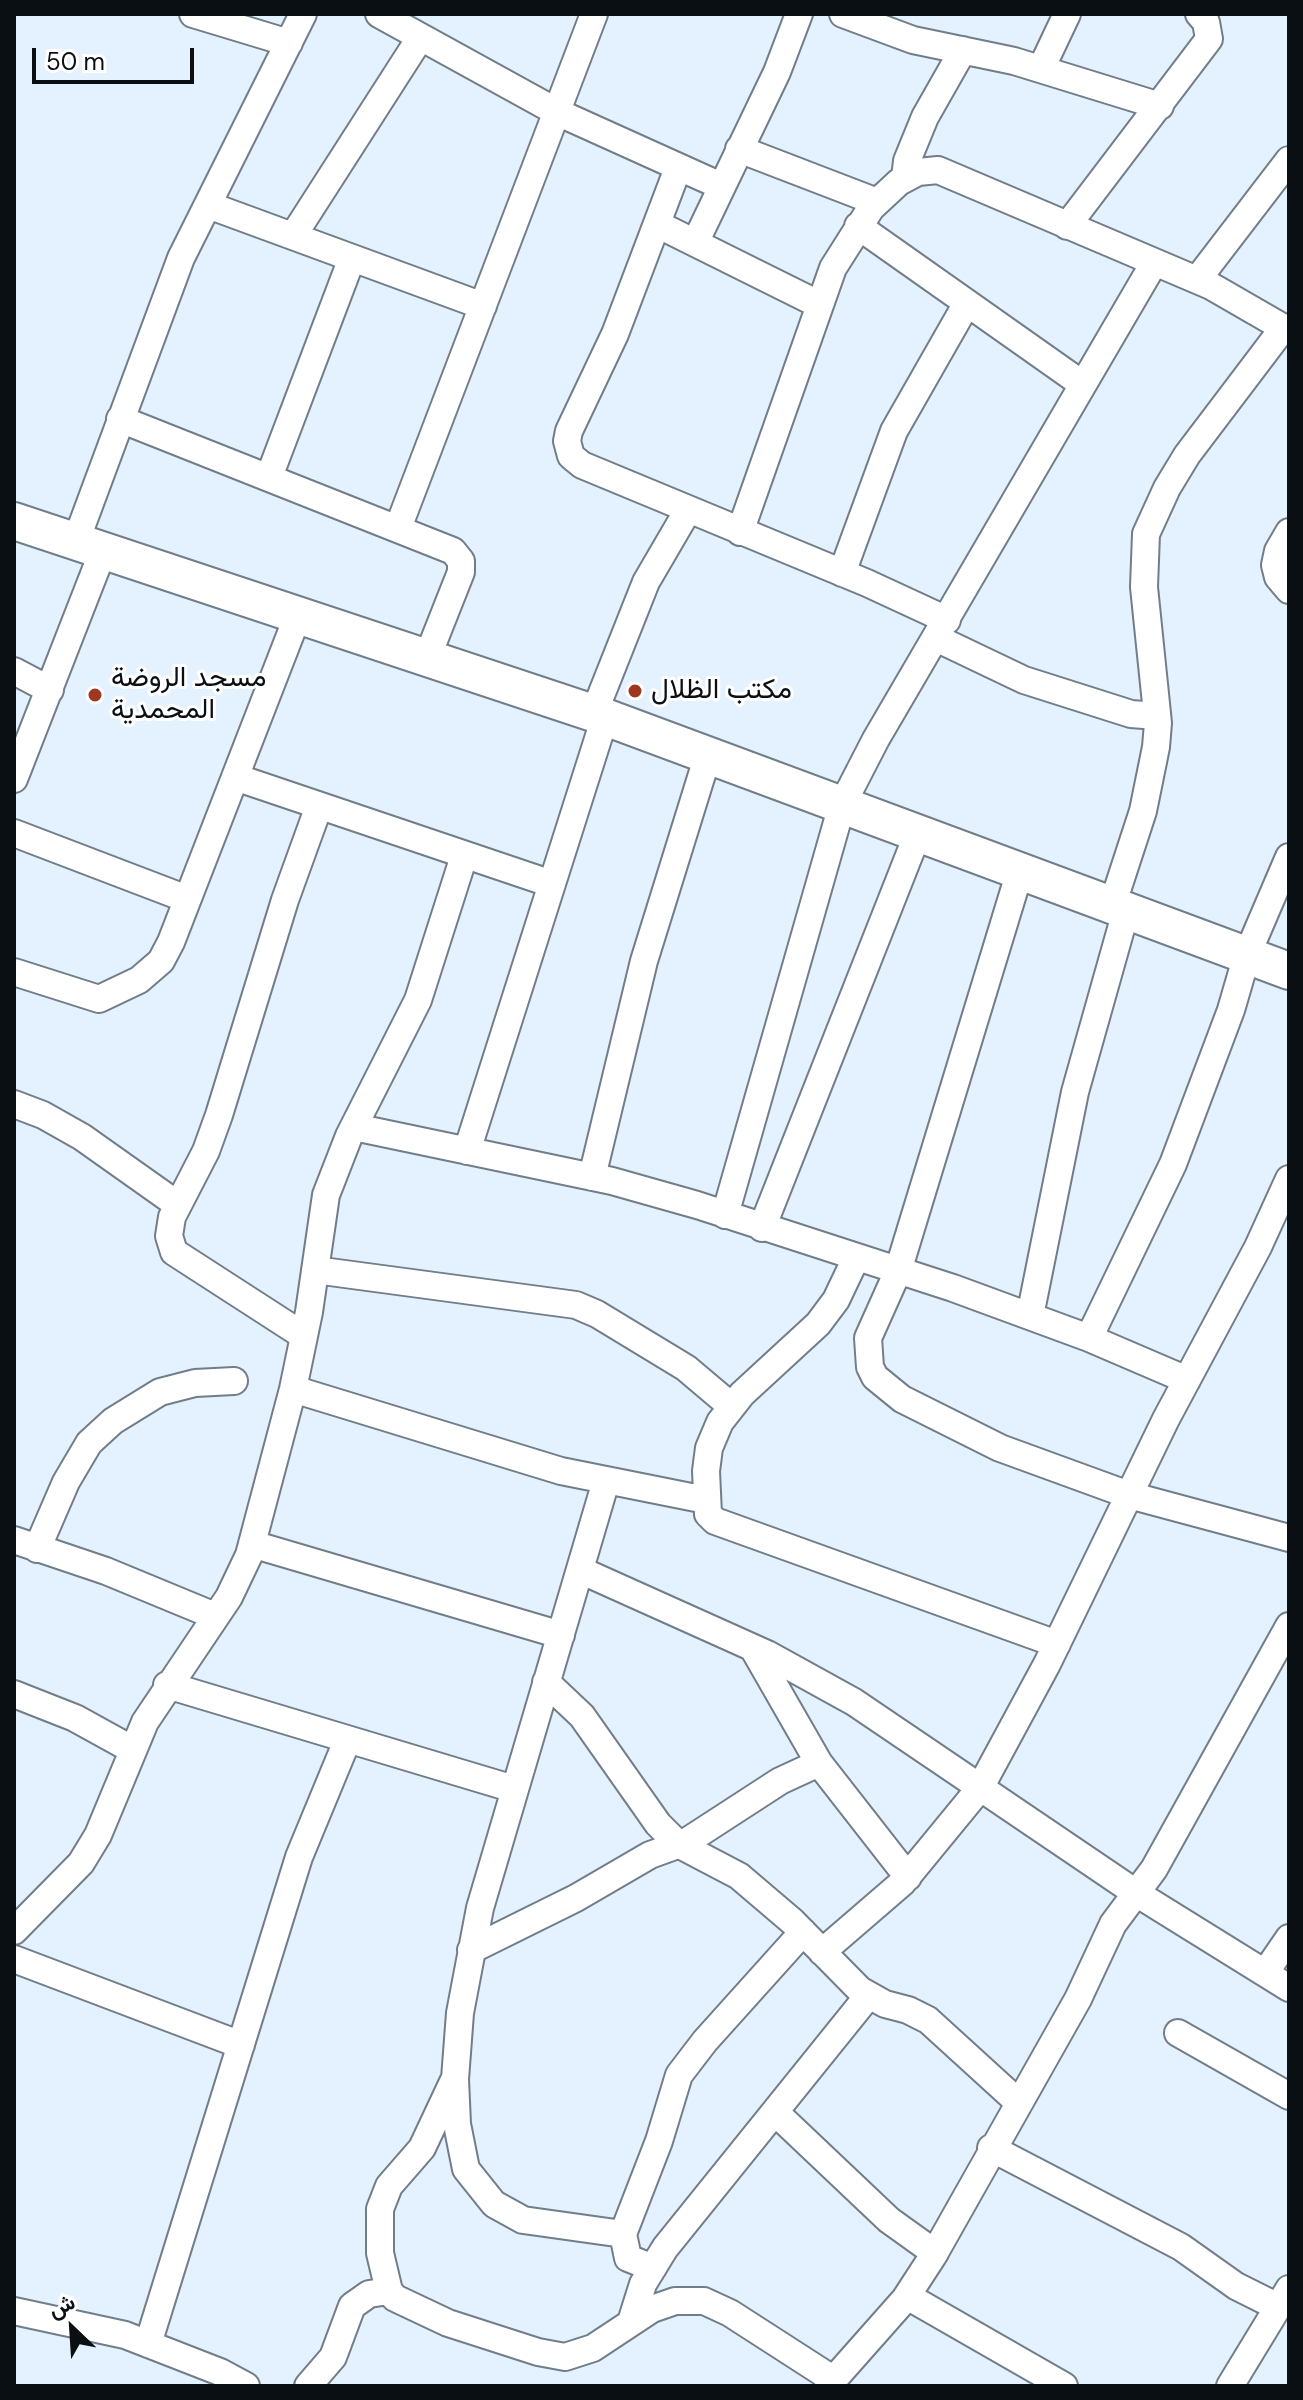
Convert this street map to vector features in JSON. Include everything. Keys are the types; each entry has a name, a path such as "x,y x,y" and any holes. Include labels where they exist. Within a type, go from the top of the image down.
{"street":[{"path":"193,14 289,43"},
{"path":"14,779 50,690 120,419 181,258 303,14"},
{"path":"398,528 594,14"},
{"path":"695,243 777,72 799,14"},
{"path":"843,14 913,40 1041,69 1160,106"},
{"path":"1041,69 1067,14"},
{"path":"1067,226 1209,39 1206,22 1199,14"},
{"path":"390,17 420,38 557,112 721,186"},
{"path":"293,236 420,38"},
{"path":"905,178 913,142 963,50"},
{"path":"739,149 877,202"},
{"path":"1197,280 1289,160"},
{"path":"678,168 615,334 567,441 571,456 582,465 842,573 942,629 1024,680 1131,714 1157,716"},
{"path":"740,532 833,268 858,226 877,202 905,178 928,169 938,170 1197,280 1286,329 1187,455 1167,488 1146,534 1144,587 1157,716 1156,747 1075,1092 1030,1316"},
{"path":"208,205 483,306"},
{"path":"657,224 818,304"},
{"path":"858,226 1082,384"},
{"path":"269,477 352,258"},
{"path":"725,1215 842,805 876,739 1154,263"},
{"path":"842,573 894,431 967,303"},
{"path":"120,419 444,544 458,555 462,566 427,658"},
{"path":"467,1151 552,884 600,715 646,582 688,510"},
{"path":"14,521 600,715 1289,971"},
{"path":"1289,532 1278,551 1275,565 1278,577 1289,590"},
{"path":"14,972 99,999 139,980 161,961 298,615"},
{"path":"14,671 50,690"},
{"path":"592,1177 622,1065 644,961 708,755"},
{"path":"235,777 552,884"},
{"path":"304,1336 174,1252 169,1227 219,1115 285,900 319,806"},
{"path":"14,833 187,899"},
{"path":"762,1228 918,833"},
{"path":"14,1931 81,1863 98,1835 145,1722 229,1597 252,1544 293,1389 326,1195 354,1127 418,1000 464,856"},
{"path":"1089,1338 1173,1164 1231,1010 1247,955 1289,857"},
{"path":"1020,871 898,1271 868,1338 867,1359 875,1377 902,1399 1000,1448 1129,1495 1289,1538"},
{"path":"14,1104 43,1115 82,1137 178,1205"},
{"path":"354,1127 592,1177 725,1215 1030,1316 1187,1380"},
{"path":"822,1952 908,1877 980,1788 1057,1644 1187,1380 1258,1247 1289,1179"},
{"path":"856,1258 836,1300 818,1324 731,1406 709,1448 708,1514 715,1521 1057,1644"},
{"path":"315,1270 576,1305 597,1314 686,1368 731,1406"},
{"path":"215,1616 106,1571 25,1544 89,1443 113,1421 160,1392 195,1383 234,1381"},
{"path":"293,1389 561,1471 706,1500"},
{"path":"606,1481 514,1789 471,1950 455,2079 457,2124 466,2169 494,2204 523,2220 623,2234"},
{"path":"252,1544 561,1635"},
{"path":"580,1570 753,1648 854,1702 1136,1893 1289,1988"},
{"path":"455,2079 422,2148 384,2197 378,2240 389,2291 402,2302 448,2323 553,2356 582,2353 632,2319 675,2301 704,2301 730,2313 831,2383 907,2296 935,2253 991,2148 1078,1999 1113,1924 1154,1869 1289,1626"},
{"path":"753,1648 819,1763 908,1877"},
{"path":"546,1682 582,1716 658,1824 678,1844 739,1876 803,1932 868,1996 928,2020 1018,2102"},
{"path":"167,1685 514,1789"},
{"path":"14,1694 75,1718 133,1750"},
{"path":"148,2344 299,1857 347,1741"},
{"path":"471,1950 576,1898 650,1855 706,1831 780,1781 819,1763"},
{"path":"653,2268 628,2258 623,2234 679,2075 705,2041 803,1932"},
{"path":"1265,1973 1289,1938"},
{"path":"14,1959 241,2045"},
{"path":"632,2319 643,2284 665,2248 868,1996"},
{"path":"1178,2033 1289,2096"},
{"path":"775,2112 889,2220 935,2253"},
{"path":"991,2148 1181,2247 1236,2286 1283,2297 1230,2386"},
{"path":"308,2386 333,2357 352,2306 369,2294 389,2291"},
{"path":"907,2296 1033,2378 1064,2386"},
{"path":"14,2311 125,2335 220,2372 246,2386"}],"place":[{"name":"مكتب الظلال","path":"635,691"},
{"name":"مسجد الروضة المحمدية","path":"95,695"}]}
